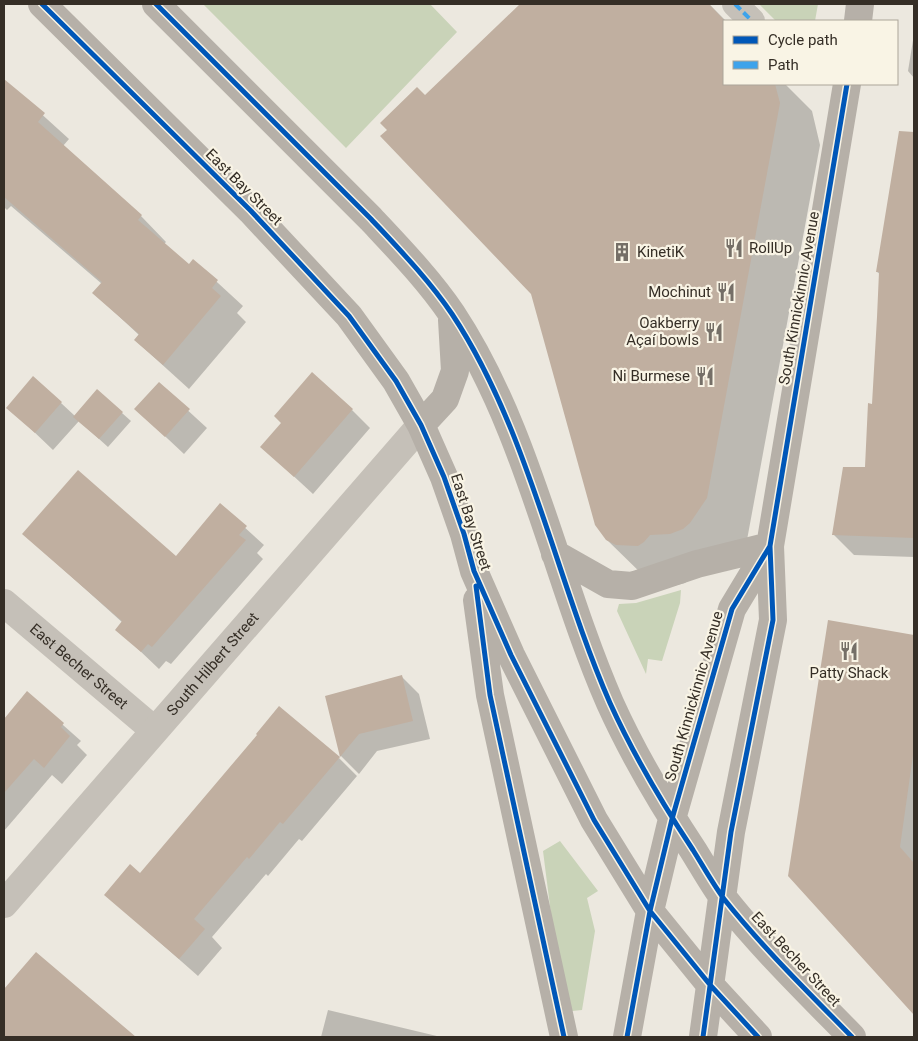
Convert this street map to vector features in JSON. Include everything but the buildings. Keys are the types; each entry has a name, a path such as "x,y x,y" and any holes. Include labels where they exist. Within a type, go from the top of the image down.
{"main road":[{"name":"East Bay Street","path":"42,4 251,211 349,316 396,382 421,425 444,477 464,534 474,572 524,681 594,820 650,911 711,986"},
{"path":"156,4 371,219 404,254 452,314 498,398 610,703 642,767 672,819 723,897"},
{"path":"858,20 860,4"},
{"name":"South Kinnickinnic Avenue","path":"703,1037 731,832 773,620 770,546 847,85"},
{"path":"421,425 445,399 455,371 452,314"},
{"path":"556,554 608,584 632,586 697,564 770,546"},
{"name":"South Kinnickinnic Avenue","path":"627,1037 650,911 672,819 732,609 770,546"},
{"path":"474,572 490,695 564,1037"},
{"name":"East Becher Street","path":"723,897 778,961 852,1037"},
{"path":"711,986 758,1037"}],"street":[{"path":"735,4 751,20"},
{"name":"South Hilbert Street","path":"4,904 421,425"},
{"name":"East Becher Street","path":"4,603 154,730"}],"green space":[{"path":"203,4 430,4 457,32 346,148"},
{"path":"759,4 818,4 815,20 775,20"},
{"path":"681,590 680,603 662,661 648,659 646,674 617,611 619,604 636,603"},
{"path":"560,841 598,891 587,898 595,931 582,1010 572,1011 553,930 543,851"}],"marked path":[{"path":"735,4 751,20"}],"cycle path":[{"path":"42,4 251,211 349,316 396,381 421,425 444,477 464,534 474,571 511,655 594,820 650,911 711,986 758,1037"},
{"path":"156,4 371,219 424,277 452,314 478,359 501,406 521,454 591,655 610,703 638,760 724,899 770,952 852,1037"},
{"path":"703,1037 731,832 773,620 770,546 847,85"},
{"path":"627,1037 650,911 672,819 732,609 770,546"},
{"path":"476,586 490,695 564,1037"}],"place":[{"name":"RollUp","path":"734,248"},
{"name":"KinetiK","path":"622,252"},
{"name":"Mochinut","path":"726,292"},
{"name":"Oakberry Açaí bowls","path":"714,332"},
{"name":"Ni Burmese","path":"705,376"},
{"name":"Patty Shack","path":"849,651"}]}
